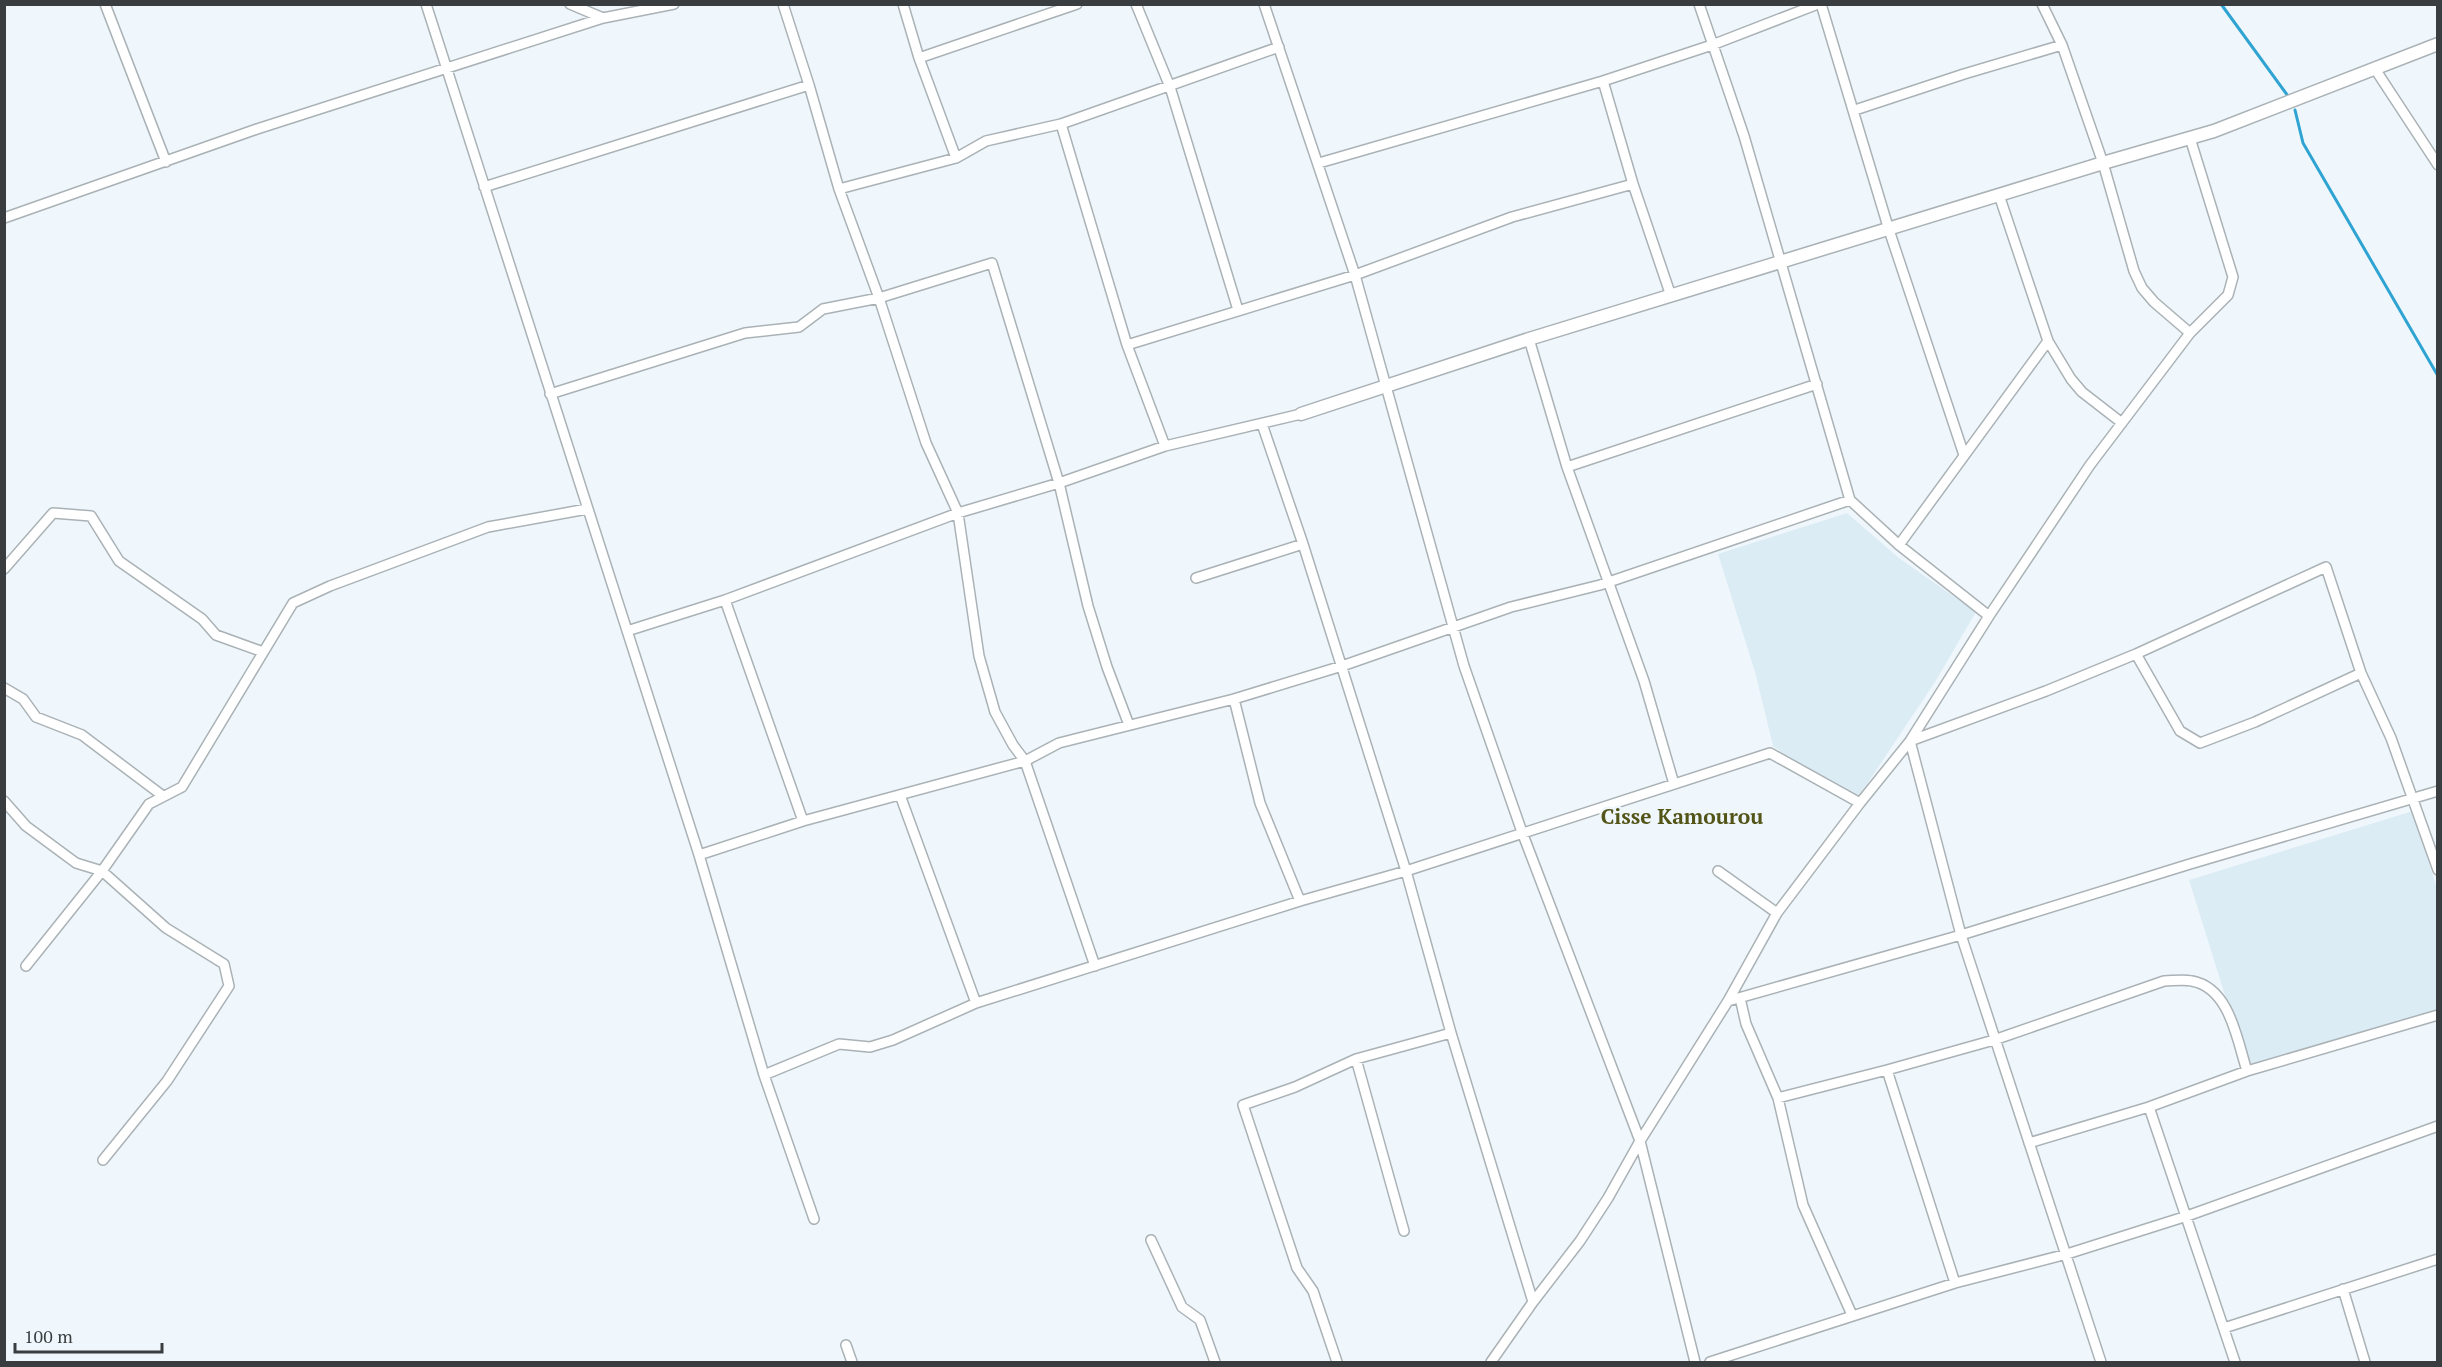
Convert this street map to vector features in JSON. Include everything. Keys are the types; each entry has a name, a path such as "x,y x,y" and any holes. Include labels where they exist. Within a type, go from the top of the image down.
{"street":[{"path":"105,4 166,162"},
{"path":"426,4 699,855 764,1075 814,1219"},
{"path":"570,4 603,18"},
{"path":"4,218 257,129 603,18 674,4"},
{"path":"783,4 839,189 879,298 926,443 958,513 979,656 995,712 1013,745 1025,761 1095,966"},
{"path":"903,4 919,58 956,158"},
{"path":"919,58 1077,4"},
{"path":"1136,4 1170,87 1238,310"},
{"path":"1264,4 1355,274 1384,387 1464,666 1522,832 1640,1141 1695,1362"},
{"path":"1699,4 1744,136 1779,263 1850,500 1899,546 1989,616"},
{"path":"1319,163 1603,81 1712,45 1820,4 1855,110 1889,230 1964,456"},
{"path":"2042,4 2062,45 2103,163 2134,271 2142,288 2154,302 2190,333"},
{"path":"627,631 725,600 958,513 1059,483 1166,446 1301,414 1530,339 2190,138 2236,123 2438,44"},
{"path":"1855,110 2062,45"},
{"path":"839,189 956,158 986,141 1061,124 1279,47"},
{"path":"2375,69 2438,165"},
{"path":"1603,81 1633,184 1671,296"},
{"path":"484,187 809,85"},
{"path":"1061,124 1127,345 1166,446"},
{"path":"1491,1362 1580,1241 1608,1198 1640,1141 1728,1001 1777,913 1911,741 1989,616 2090,465 2190,333 2228,295 2233,277 2190,138"},
{"path":"1127,345 1355,274 1512,217 1633,184"},
{"path":"1999,195 2048,341 2071,379 2082,392 2122,423"},
{"path":"550,394 745,333 799,327 823,309 879,298 992,263 1059,483 1088,606 1107,667 1129,725"},
{"path":"1530,339 1567,467 1644,681 1674,784"},
{"path":"1899,546 2048,341"},
{"path":"1567,467 1817,384"},
{"path":"1262,424 1303,544 1406,871 1451,1033 1533,1302"},
{"path":"699,855 803,821 1025,761 1059,743 1234,699 1342,666 1511,607 1609,581 1850,500"},
{"path":"26,966 102,871 149,804 182,787 293,603 330,586 488,527 587,509"},
{"path":"4,569 52,513 91,516 119,561 202,619 216,635 263,652"},
{"path":"1196,578 1303,544"},
{"path":"1911,741 2046,691 2136,654 2326,567 2361,673 2391,738 2438,870"},
{"path":"725,600 803,821"},
{"path":"2136,654 2180,732 2200,743 2254,722 2361,673"},
{"path":"4,688 23,699 36,717 82,735 163,796"},
{"path":"1234,699 1260,803 1299,901"},
{"path":"1911,741 1961,935 2067,1254 2097,1362"},
{"path":"764,1075 839,1044 870,1047 893,1040 976,1003 1299,901 1406,871 1770,753 1860,804"},
{"path":"1728,1001 1961,935 2438,791"},
{"path":"900,795 976,1003"},
{"path":"4,801 26,826 76,863 102,871 166,928 224,964 229,986 167,1082 103,1160"},
{"path":"1718,871 1777,913"},
{"path":"1778,1098 1994,1040 2164,981 2192,981 2214,991 2227,1010 2247,1071"},
{"path":"1740,998 1746,1024 1778,1098 1803,1205 1852,1315"},
{"path":"2029,1143 2150,1107 2247,1071 2438,1015"},
{"path":"1337,1362 1313,1291 1297,1268 1243,1105 1295,1086 1356,1059 1451,1033"},
{"path":"1356,1059 1404,1231"},
{"path":"1887,1070 1955,1283"},
{"path":"2150,1107 2235,1362"},
{"path":"1710,1362 1955,1283 2067,1254 2187,1216 2438,1126"},
{"path":"1151,1240 1182,1307 1200,1320 1215,1362"},
{"path":"2224,1328 2438,1259"},
{"path":"2343,1288 2365,1362"},
{"path":"846,1344 852,1362"}],"shaded area":[{"path":"1847,513 1899,558 1976,612 1935,682 1859,796 1826,782 1773,746 1755,672 1718,554"},
{"path":"2413,811 2437,889 2437,1010 2248,1069 2189,880"}],"waterway":[{"path":"2221,4 2288,96"},
{"path":"2295,110 2303,143 2438,376"}],"district":[{"name":"Cisse Kamourou","path":"1682,816"}]}
